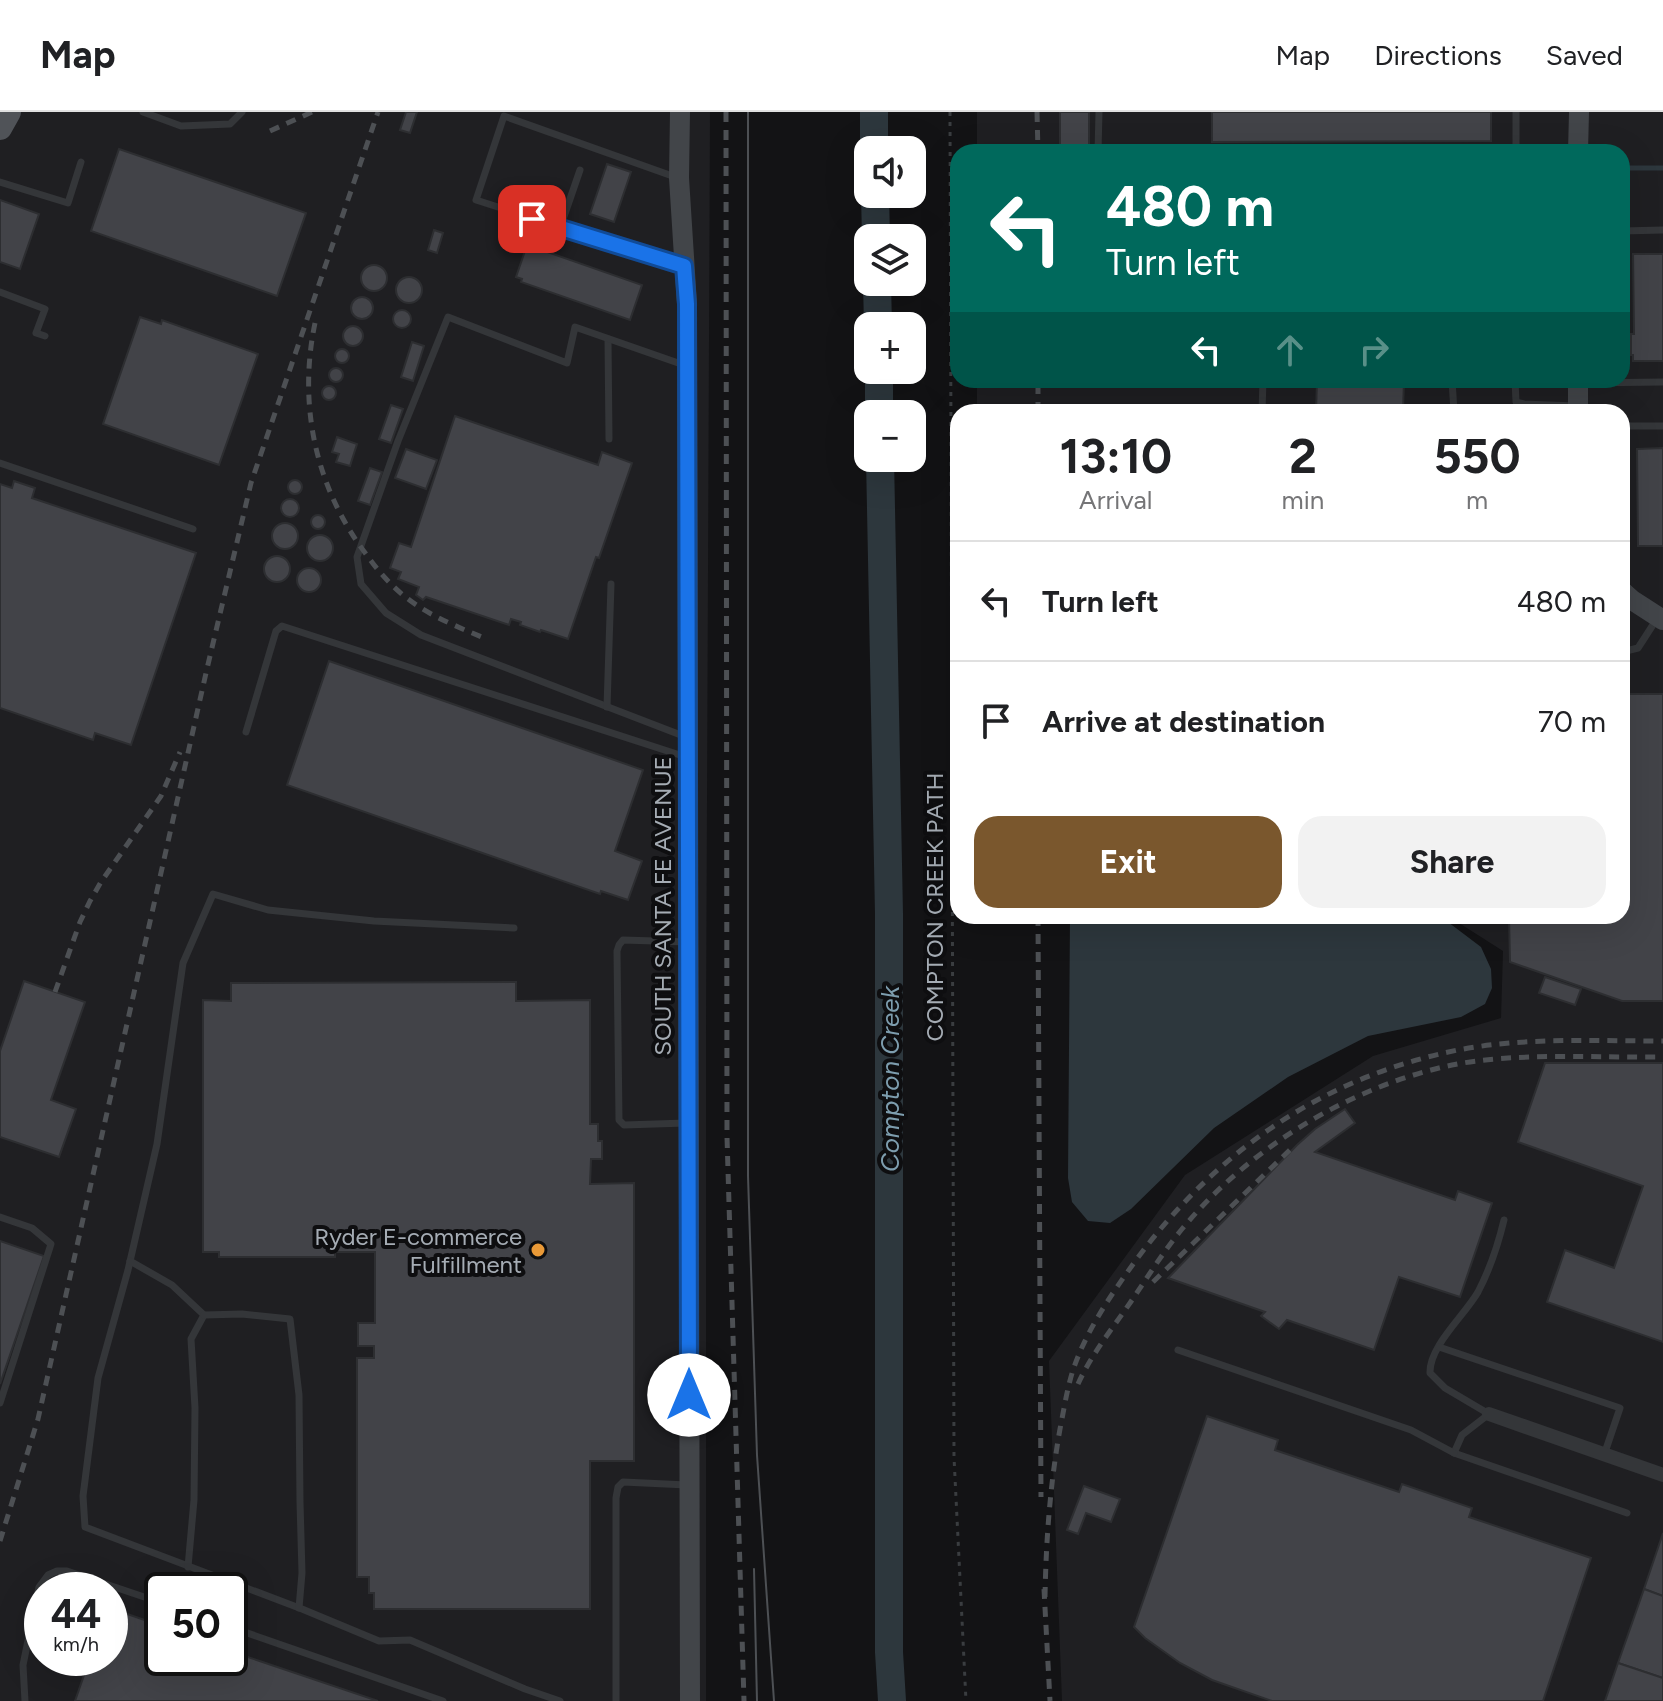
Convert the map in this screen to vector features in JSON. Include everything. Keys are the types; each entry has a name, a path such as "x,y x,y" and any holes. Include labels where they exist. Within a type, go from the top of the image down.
{"main road":[{"path":"0,128 9,112"},
{"name":"SOUTH SANTA FE AVENUE","path":"680,112 679,178 687,304 690,1701"},
{"path":"1578,144 1579,112"},
{"path":"1630,600 1660,618"}],"street":[{"path":"1489,1414 1663,1475"}],"lane":[{"path":"143,112 181,126 230,124 242,112"},
{"path":"1098,144 1099,112"},
{"path":"1516,112 1516,144"},
{"path":"679,178 504,116 476,200 684,266"},
{"path":"0,182 68,203 81,162"},
{"path":"560,228 580,170"},
{"path":"1630,231 1663,230"},
{"path":"0,292 45,309 36,333 45,336"},
{"path":"687,366 575,327 567,363 448,317 398,441 357,557 361,584 386,613 421,635 607,707 688,748"},
{"path":"608,339 609,439"},
{"path":"1630,381 1663,382"},
{"path":"1515,388 1516,402 1524,404"},
{"path":"1630,426 1663,426"},
{"path":"0,463 193,529"},
{"path":"607,707 611,584"},
{"path":"1630,650 1638,648 1660,618"},
{"path":"246,732 276,631 282,626 688,748"},
{"path":"514,928 374,921 268,910 213,894 183,963 157,1144 130,1261 98,1378 83,1496 85,1527 379,1641 410,1640 560,1701"},
{"path":"688,942 623,940 617,951 619,1120 624,1125 688,1123"},
{"path":"0,1217 32,1228 51,1244 0,1403"},
{"path":"1454,1453 1462,1435 1489,1414 1435,1380 1430,1373 1430,1365 1478,1292 1495,1253 1504,1220"},
{"path":"130,1261 172,1285 204,1315 242,1314 290,1319 299,1395 302,1573 299,1608"},
{"path":"188,1567 194,1500 195,1408 191,1339 204,1315"},
{"path":"1439,1347 1620,1408 1604,1455"},
{"path":"1178,1350 1411,1430 1454,1453 1627,1513"},
{"path":"616,1701 618,1487 623,1482 689,1485"},
{"path":"25,1701 23,1665 39,1587 48,1575 67,1571 144,1597"},
{"path":"248,1633 443,1701"}],"path":[{"name":"COMPTON CREEK PATH","path":"950,112 950,144"},
{"name":"COMPTON CREEK PATH","path":"952,924 954,1457 966,1701"}],"shaded area":[{"path":"15,112 710,112 706,1701 0,1701 0,140"},
{"path":"977,112 1663,112 1663,1701 1062,1701 1049,1361 1185,1175 1373,1056 1501,1018 1503,951 1461,924 1630,924 1630,404 977,404 977,388 1630,388 1630,144 977,144"},
{"path":"1070,924 1451,924 1481,947 1491,969 1492,988 1485,1004 1461,1017 1368,1036 1288,1077 1214,1128 1131,1209 1110,1223 1088,1221 1072,1202 1068,1178"}],"building":[{"path":"406,112 417,112 410,133 400,130"},
{"path":"1060,112 1089,112 1089,144 1060,144"},
{"path":"1212,112 1491,112 1491,141 1212,142"},
{"path":"119,149 306,213 277,296 91,231"},
{"path":"607,164 631,172 614,222 590,214"},
{"path":"0,200 39,214 20,269 0,262"},
{"path":"434,230 443,233 437,253 428,250"},
{"path":"533,247 642,285 630,320 521,282 522,279 516,277 526,248 531,250"},
{"path":"1633,254 1663,254 1663,361 1633,361 1631,355 1631,334 1634,334"},
{"path":"374,265 383,269 387,278 383,287 374,291 365,287 361,278 365,269"},
{"path":"409,277 418,281 422,290 418,299 409,303 400,299 396,290 400,281"},
{"path":"362,297 370,300 373,308 370,316 362,319 354,316 351,308 354,300"},
{"path":"402,310 411,319 402,328 393,319"},
{"path":"140,317 161,324 162,320 258,354 219,465 103,424"},
{"path":"349,326 357,326 363,336 357,346 349,346 343,340 343,332"},
{"path":"412,342 424,346 413,381 401,377"},
{"path":"342,349 349,356 342,363 335,356"},
{"path":"336,368 343,375 336,382 329,375"},
{"path":"329,386 336,393 329,400 322,393"},
{"path":"1317,388 1404,388 1403,404 1316,404"},
{"path":"391,405 403,409 391,443 379,439"},
{"path":"455,416 598,465 602,452 632,463 568,639 520,625 521,622 511,619 509,625 426,597 423,600 416,595 419,587 398,579 401,572 390,568 399,543 411,547"},
{"path":"337,437 357,444 350,466 336,462 339,454 332,452"},
{"path":"1663,448 1663,546 1638,546 1637,449"},
{"path":"406,449 437,460 426,489 395,478"},
{"path":"370,468 382,472 370,505 358,501"},
{"path":"295,480 302,487 295,494 288,487"},
{"path":"14,481 35,488 32,498 196,553 131,745 95,733 93,740 0,708 0,484 12,488"},
{"path":"286,499 294,499 299,508 297,515 286,517 281,512 281,504"},
{"path":"318,515 325,522 318,529 311,522"},
{"path":"285,523 294,527 298,536 294,545 285,549 276,545 272,536 276,527"},
{"path":"320,535 329,539 333,548 329,557 320,561 311,557 307,548 311,539"},
{"path":"277,556 286,560 290,569 286,578 277,582 268,578 264,569 268,560"},
{"path":"309,568 318,571 321,580 318,589 309,592 300,589 297,580 300,571"},
{"path":"329,661 643,770 615,851 642,861 628,900 601,891 600,894 287,785"},
{"path":"1630,694 1663,694 1663,1001 1622,1001 1510,962 1509,924 1630,924"},
{"path":"1545,977 1581,989 1575,1005 1539,993"},
{"path":"24,981 85,1002 51,1100 76,1109 59,1157 0,1137 0,1051"},
{"path":"516,982 516,1001 590,1000 590,1124 598,1124 602,1159 591,1159 590,1184 634,1183 634,1461 590,1461 590,1609 374,1609 374,1593 369,1593 369,1577 357,1577 357,1358 374,1358 374,1346 358,1346 358,1323 375,1323 375,1252 335,1252 335,1257 219,1257 219,1252 203,1252 203,1000 231,1001 231,983"},
{"path":"1545,1063 1663,1063 1663,1342 1547,1302 1565,1250 1614,1268 1643,1186 1518,1142"},
{"path":"1345,1109 1355,1123 1315,1152 1455,1200 1458,1191 1492,1203 1460,1297 1399,1277 1374,1350 1287,1320 1279,1329 1261,1316 1265,1312 1168,1278 1297,1145"},
{"path":"0,1241 44,1256 0,1384"},
{"path":"1207,1416 1278,1440 1275,1450 1399,1492 1402,1484 1472,1508 1469,1517 1591,1558 1543,1701 1272,1701 1212,1680 1180,1663 1145,1638 1134,1627"},
{"path":"1084,1486 1120,1499 1111,1522 1086,1513 1078,1534 1067,1530"},
{"path":"1663,1533 1663,1596 1644,1589"},
{"path":"1644,1589 1663,1596 1663,1678 1618,1663"},
{"path":"128,1614 144,1620 144,1676 248,1676 248,1657 378,1701 75,1701 84,1676 128,1676"},
{"path":"1618,1663 1663,1678 1663,1701 1605,1701"}],"waterway":[{"name":"Compton Creek","path":"874,112 874,136"},
{"path":"1630,168 1663,168"},
{"name":"Compton Creek","path":"875,208 876,224"},
{"name":"Compton Creek","path":"877,296 878,312"},
{"name":"Compton Creek","path":"879,384 879,400"},
{"name":"Compton Creek","path":"880,472 889,914 889,1652 892,1701"}],"tram line":[{"path":"748,112 748,1176 757,1455 774,1701"},
{"path":"754,1569 757,1701"}],"railway":[{"path":"270,131 312,112"},
{"path":"0,1541 38,1419 251,483 378,112"},
{"path":"726,112 727,1137 744,1701"},
{"path":"1037,112 1038,144"},
{"path":"315,323 310,353 310,414 323,473 348,528 375,566 402,594 435,616 484,638"},
{"path":"1038,388 1038,404"},
{"path":"55,992 90,901 161,796 180,752"},
{"path":"1038,924 1041,1497"},
{"path":"1045,1597 1054,1471 1073,1370 1100,1313 1136,1260 1202,1185 1277,1124 1362,1079 1409,1062 1458,1050 1509,1043 1663,1041"},
{"path":"1078,1384 1102,1342 1162,1256 1209,1200 1270,1147 1339,1105 1414,1075 1477,1061 1529,1057 1663,1057"},
{"path":"1153,1282 1295,1145"},
{"path":"1044,1589 1050,1701"}],"place":[{"name":"Ryder E-commerce Fulfillment","path":"538,1250"}],"route":[{"path":"532,219 684,266 687,304 689,1395"}]}
